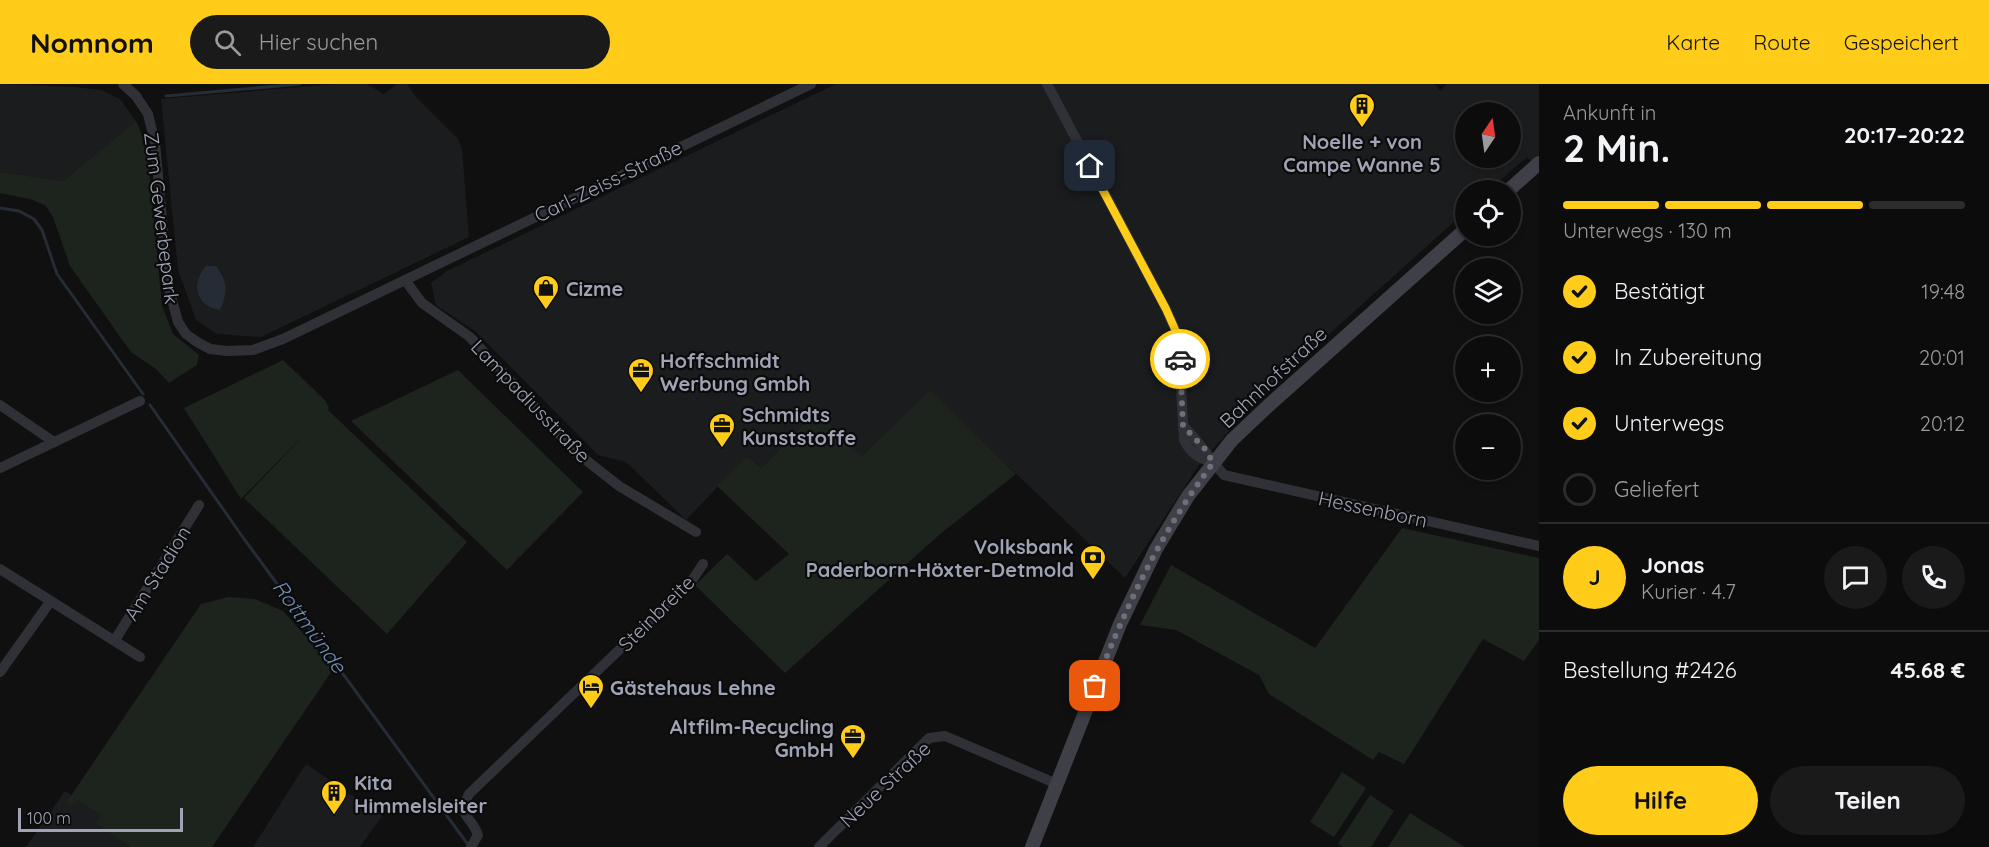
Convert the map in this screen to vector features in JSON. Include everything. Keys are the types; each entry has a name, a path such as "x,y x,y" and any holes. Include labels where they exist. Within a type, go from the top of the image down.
{"main road":[{"path":"1521,180 1539,164"},
{"name":"Bahnhofstraße","path":"1032,847 1110,646 1156,549 1188,496 1232,440 1455,239"}],"street":[{"name":"Zum Gewerbepark","path":"123,84 136,96 148,114 155,143 168,285 178,322 186,334 197,342 210,349 253,350 283,339 405,280"},
{"name":"Carl-Zeiss-Straße","path":"405,280 811,84"},
{"path":"1047,84 1166,309 1178,336 1183,426 1206,450 1213,463"},
{"name":"Lampadiusstraße","path":"405,280 422,303 470,337 577,453 619,486 696,532"},
{"path":"0,468 140,401"},
{"path":"0,405 54,442"},
{"name":"Hessenborn","path":"1213,463 1224,475 1241,480 1539,546"},
{"name":"Am Stadion","path":"115,640 199,505"},
{"name":"Steinbreite","path":"472,846 477,835 476,830 464,815 464,804 469,794 693,579 703,564"},
{"path":"0,569 140,657"},
{"path":"0,672 50,602"},
{"name":"Neue Straße","path":"819,847 929,738 945,736 1057,784"}],"shaded area":[{"path":"0,84 101,90 120,99 136,121 63,181 0,172"},
{"path":"338,84 367,84 384,94 397,84 407,84 416,97 458,139 462,149 469,237 261,337 217,334 196,320 178,270 161,99"},
{"path":"836,84 1435,84 1440,91 1447,84 1539,84 1539,169 1527,157 1521,162 1521,102 1455,102 1455,168 1514,168 1501,180 1455,180 1455,221 1257,399 1199,465 1125,578 930,391 862,456 817,410 761,468 747,456 686,520 626,462 598,455 476,332 436,305 431,283 447,271"},
{"path":"136,121 147,147 162,306 173,334 199,355 197,365 169,383 156,369 131,352 70,266 53,217 45,205 30,199 0,193 0,172 63,181"},
{"path":"206,266 216,266 225,282 226,287 220,310 205,304 198,293 198,280"},
{"path":"283,360 325,400 328,410 467,542 387,634 244,498 311,428 241,499 184,408"},
{"path":"458,370 583,492 507,570 351,421"},
{"path":"930,390 1016,474 939,535 785,673 695,585 727,554 756,581 789,554 717,486 747,456 761,468 817,410 862,456"},
{"path":"1402,528 1539,558 1539,640 1524,661 1483,639 1404,764 1379,752 1373,760 1269,694 1259,675 1176,630 1140,625 1171,565 1315,648"},
{"path":"228,597 255,599 283,611 334,668 212,847 130,847 96,824 101,815 78,800 72,806 66,803 201,604"},
{"path":"306,764 382,816 360,847 253,847"},
{"path":"1342,772 1366,788 1334,837 1310,822"},
{"path":"65,791 102,815 96,824 130,847 26,847"},
{"path":"1370,795 1394,811 1371,847 1343,847 1338,844"},
{"path":"1410,813 1465,847 1388,847"}],"waterway":[{"path":"166,96 300,84"},
{"name":"Rottmünde","path":"0,208 19,211 34,219 42,230 57,274 143,394"},
{"name":"Rottmünde","path":"150,405 242,536 469,846"}],"way so far":[{"path":"1095,686 1110,646 1156,549 1188,496 1213,463 1206,450 1183,426 1180,359"}],"place":[{"name":"Noelle + von Campe Wanne 5","path":"1362,129"},
{"name":"Cizme","path":"546,311"},
{"name":"Hoffschmidt Werbung Gmbh","path":"641,394"},
{"name":"Schmidts Kunststoffe","path":"722,449"},
{"name":"Volksbank Paderborn-Höxter-Detmold","path":"1093,581"},
{"name":"Gästehaus Lehne","path":"591,710"},
{"name":"Altfilm-Recycling GmbH","path":"853,760"},
{"name":"Kita Himmelsleiter","path":"334,816"}],"route":[{"path":"1090,166 1166,309 1178,336 1180,359"}]}
